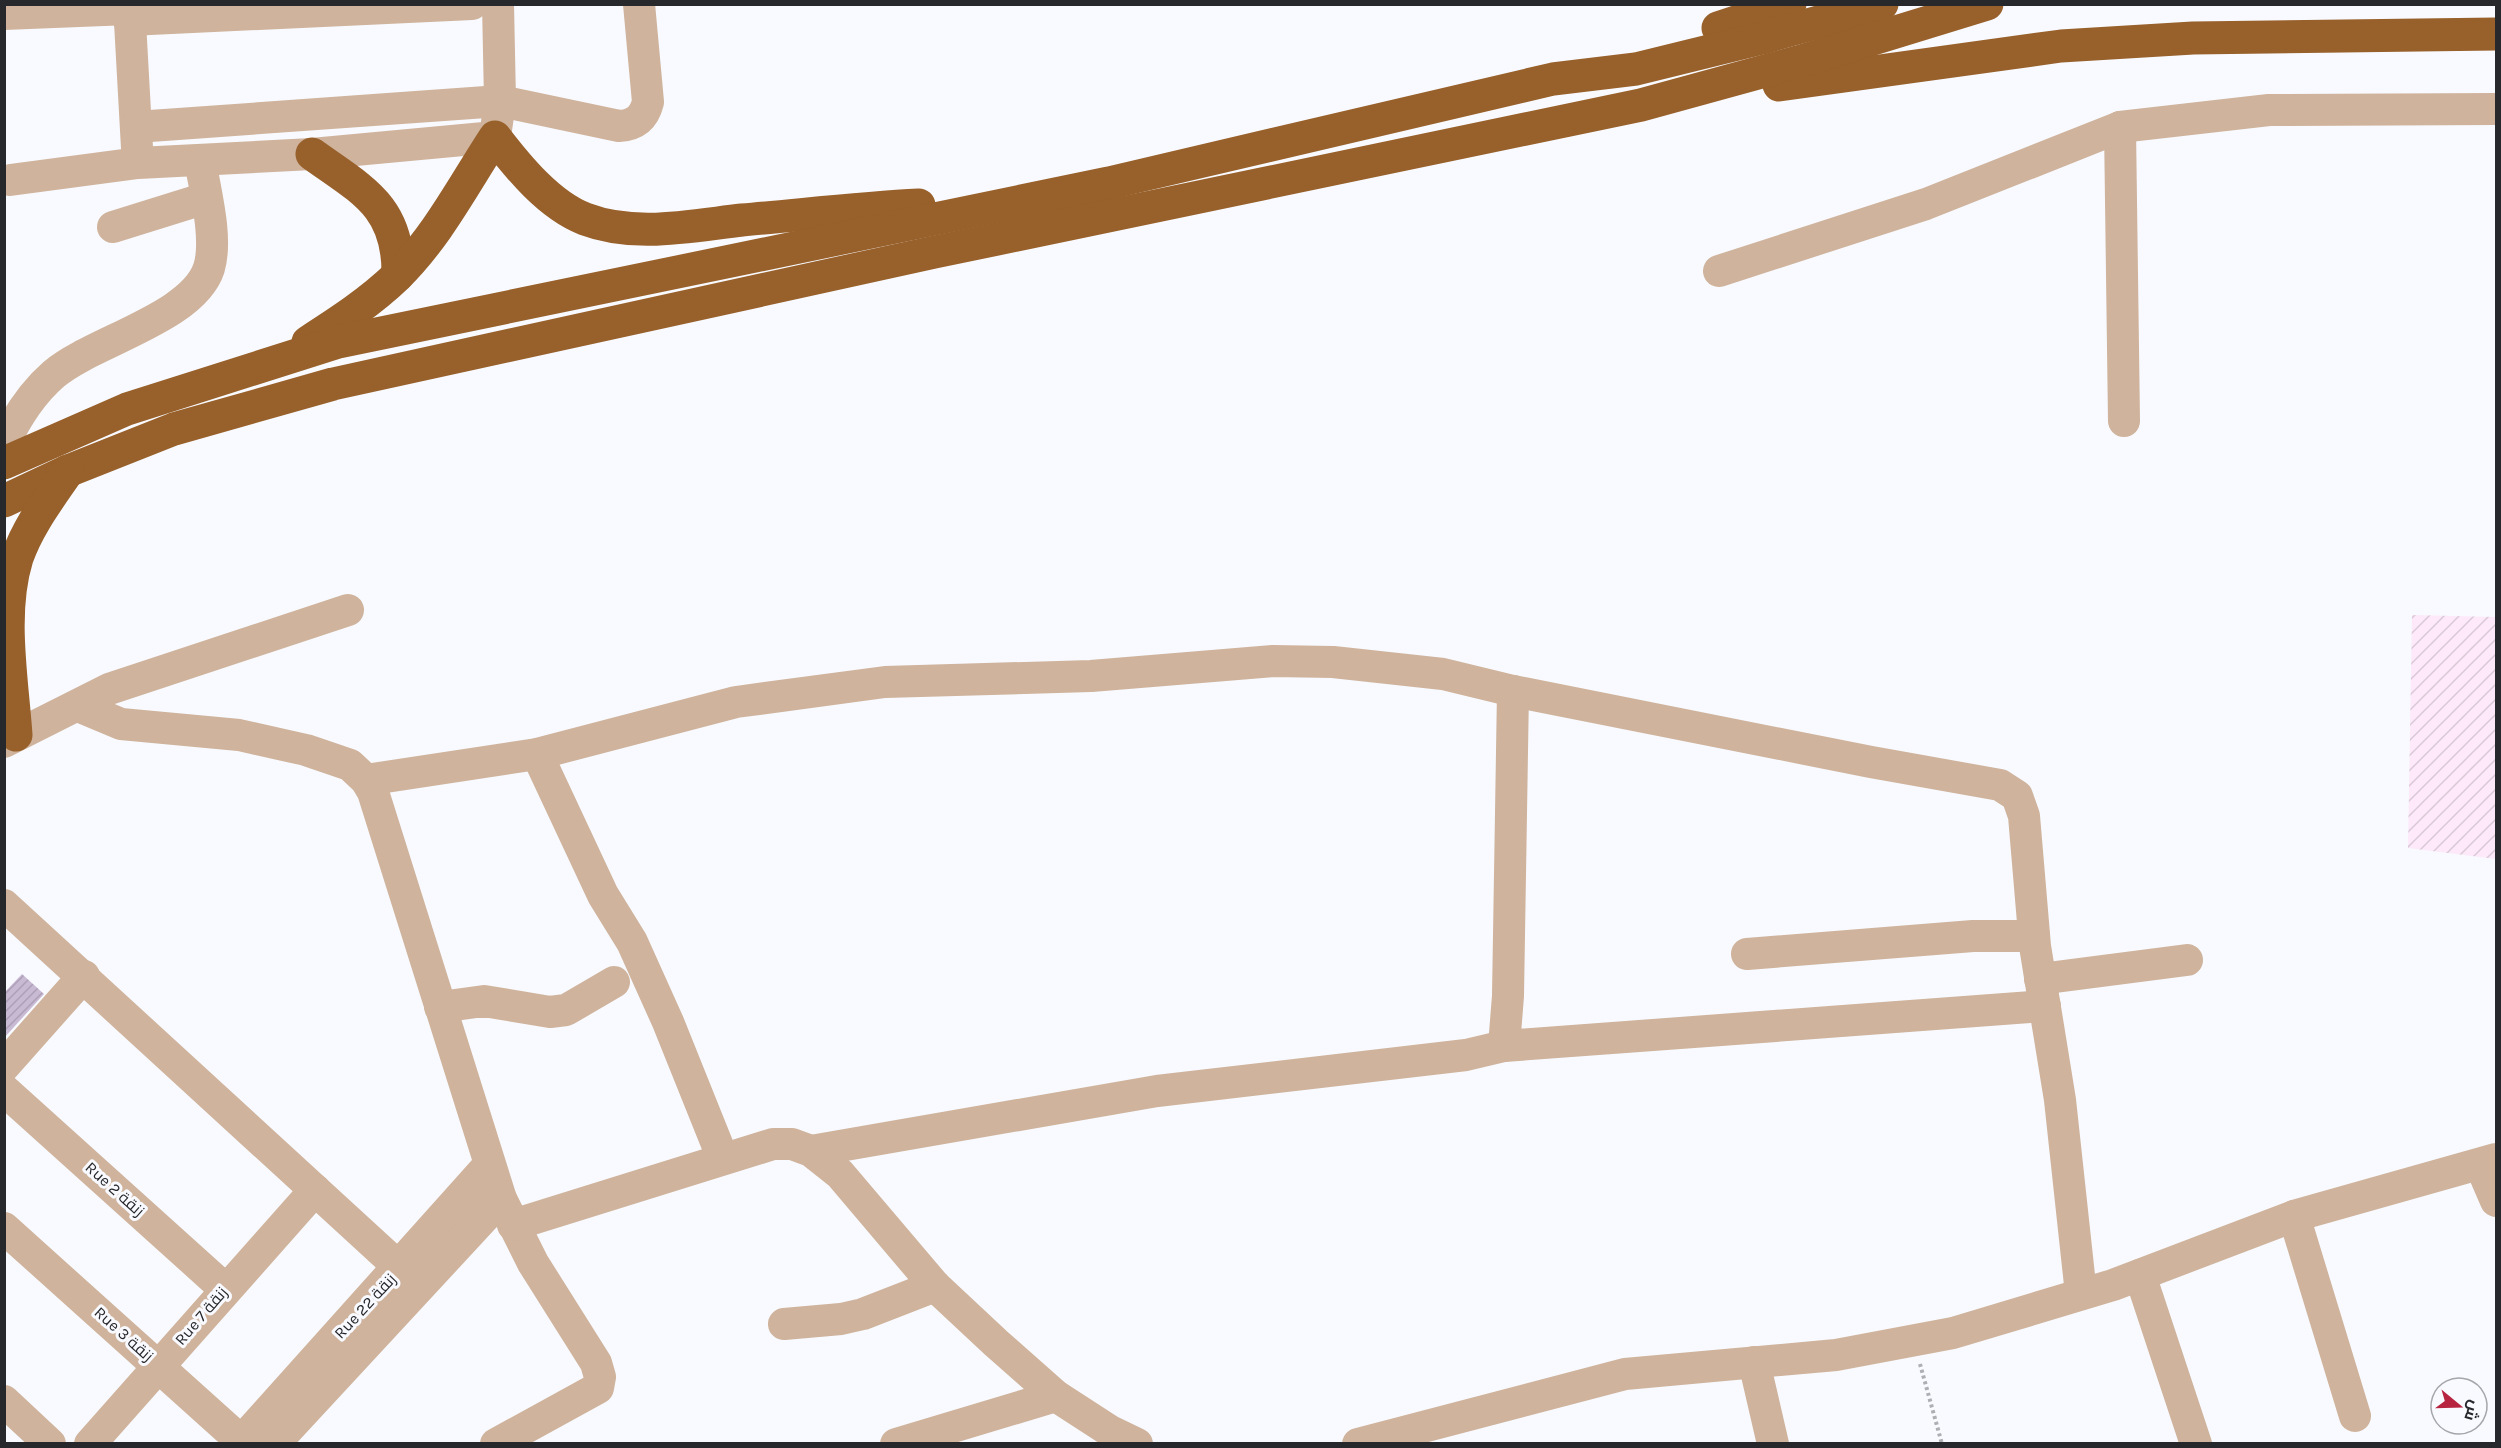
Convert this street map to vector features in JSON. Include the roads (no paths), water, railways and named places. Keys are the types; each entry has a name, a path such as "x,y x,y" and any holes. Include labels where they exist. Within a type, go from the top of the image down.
{"highway":[{"path":"4,463 127,409 338,342 1023,201 1553,79 1790,4"},
{"path":"1553,79 1636,69 1762,38 1882,4"},
{"path":"4,501 68,471 174,429 333,384 877,264 1641,105 1798,62 1987,4"},
{"path":"1641,105 2061,46 2193,38 2496,34"},
{"path":"284,358 361,307 398,275 435,231 495,137 524,172 561,204 582,218 616,227 657,230 872,208 1023,201"},
{"path":"312,154 362,190 381,210 395,234 399,249 398,275"},
{"path":"10,739 8,619 12,578 31,527 68,471"}],"street":[{"path":"4,14 472,4"},
{"path":"10,180 138,163 312,154 495,137 500,101 498,4"},
{"path":"136,127 500,101 619,126 636,122 642,117 648,102 639,4"},
{"path":"129,11 138,163"},
{"path":"1719,271 1926,204 2120,127 2269,110 2496,109"},
{"path":"2120,127 2124,421"},
{"path":"4,444 30,400 56,373 184,302 194,293 206,275 211,255 200,160"},
{"path":"114,227 206,198"},
{"path":"10,739 109,689 348,610"},
{"path":"366,780 537,754 736,702 885,682 1091,676 1273,661 1333,662 1443,674 1513,691 1871,762 2000,785 2017,796 2024,816 2034,936 2060,1101 2080,1294"},
{"path":"1504,1046 1508,996 1513,691"},
{"path":"78,706 92,714 121,724 228,733 295,747 350,765 366,780 373,792 489,1166 507,1212 533,1263 596,1363 600,1377 598,1388 496,1443"},
{"path":"537,754 603,895 632,942 668,1022 723,1160"},
{"path":"4,905 84,976 409,1277"},
{"path":"1747,954 1973,936 2034,936"},
{"path":"811,1151 1157,1091 1466,1055 1504,1046 2042,992 2187,960"},
{"path":"4,1065 84,976"},
{"path":"440,1007 484,1001 523,1009 566,1010 614,982"},
{"name":"Rue 2 زنقة","path":"4,1090 225,1289"},
{"path":"507,1212 723,1160 773,1144 792,1144 811,1151 840,1174 935,1286 1056,1396 1110,1431 1137,1443"},
{"path":"1358,1443 1626,1374 1836,1355 1953,1333 2140,1275 2294,1216 2488,1162 2496,1201"},
{"name":"Rue 22 زنقة","path":"274,1443 409,1277 489,1166"},
{"name":"Rue 7 زنقة","path":"90,1443 315,1190"},
{"name":"Rue 22 زنقة","path":"240,1442 409,1277 507,1212"},
{"path":"2294,1216 2355,1416"},
{"name":"Rue 3 زنقة","path":"4,1228 159,1365 240,1442"},
{"path":"2140,1275 2196,1443"},
{"path":"784,1324 841,1319 863,1314 935,1286"},
{"path":"1754,1362 1773,1443"},
{"path":"896,1443 1056,1396"},
{"path":"4,1401 50,1443"}]}
